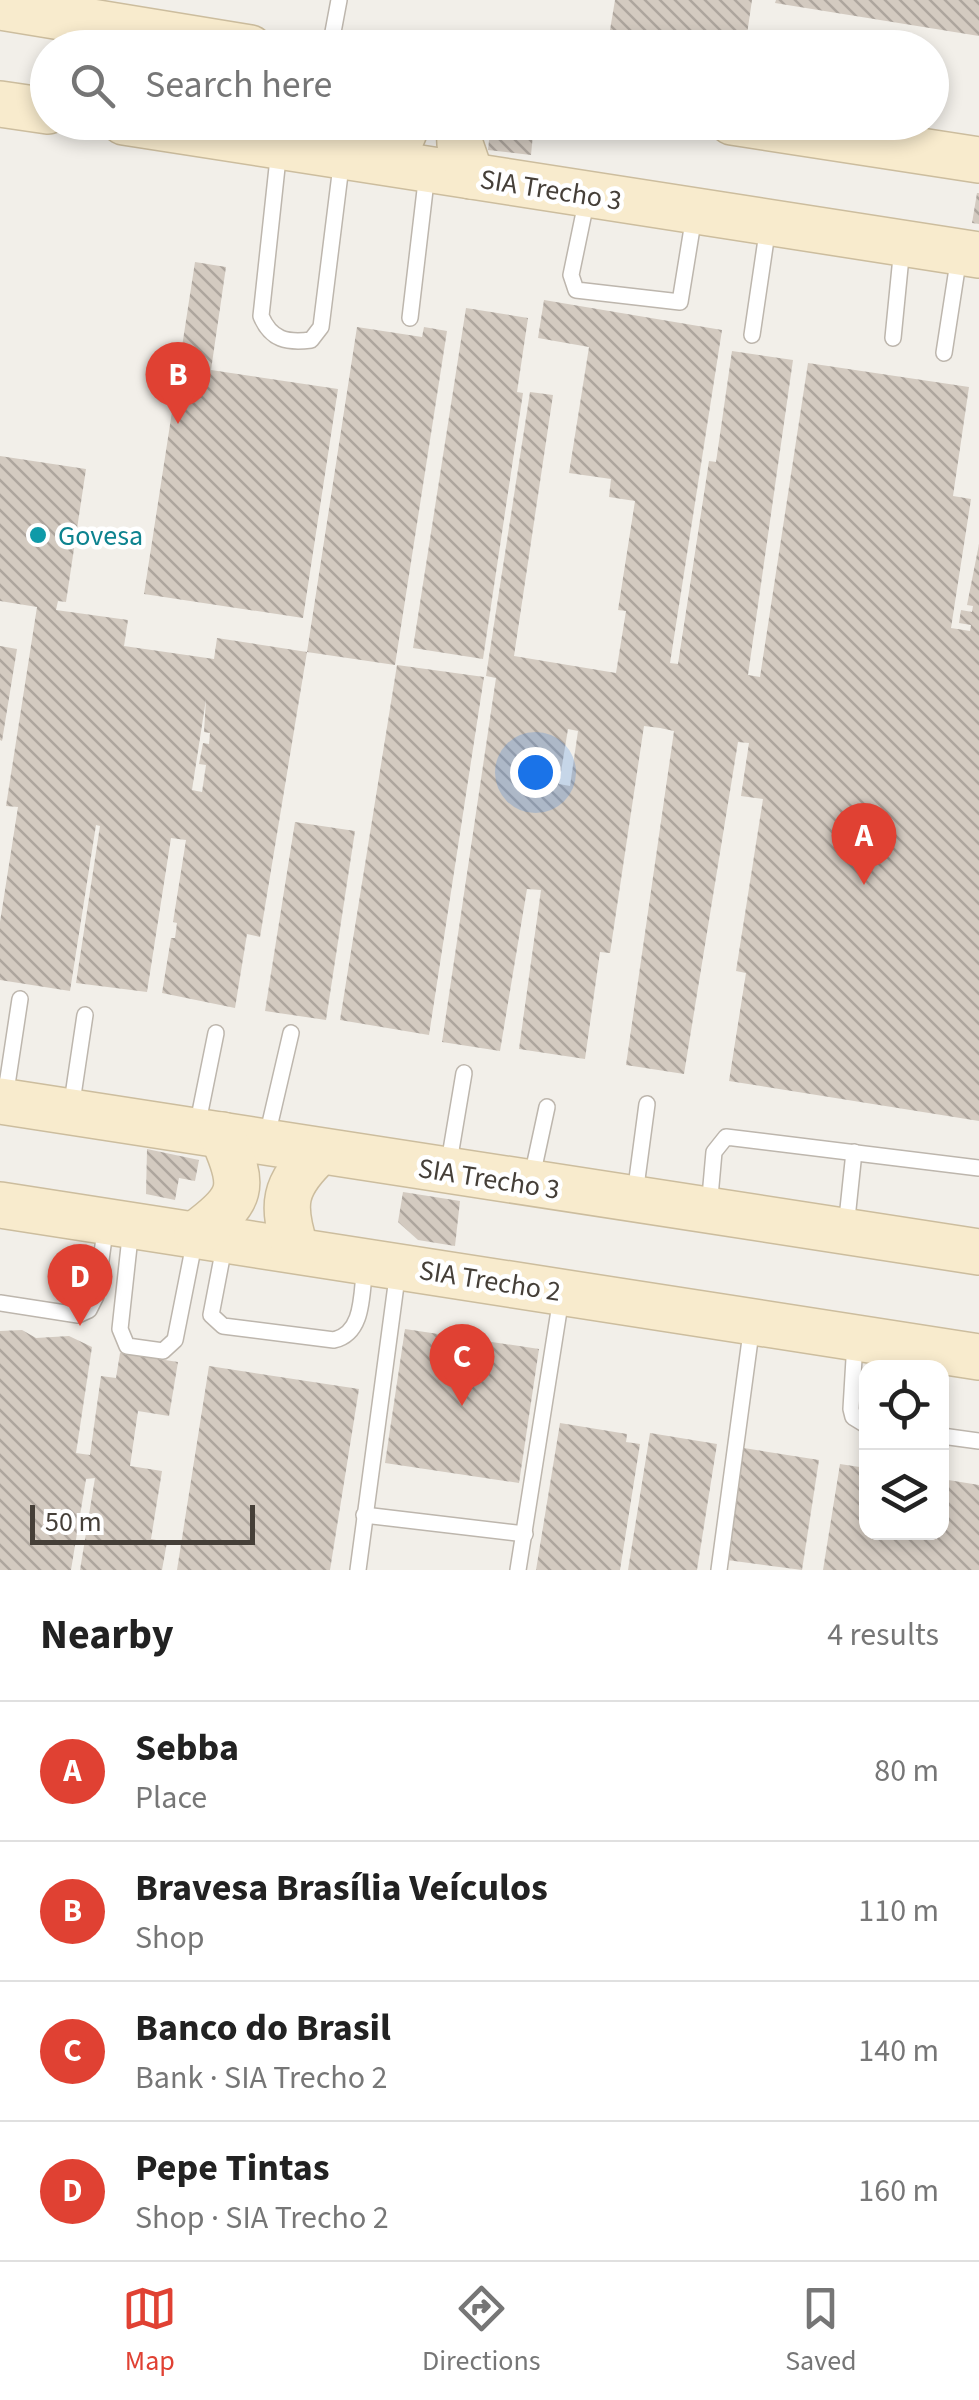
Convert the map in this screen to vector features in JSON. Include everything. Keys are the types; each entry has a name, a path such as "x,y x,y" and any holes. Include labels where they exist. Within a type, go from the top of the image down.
{"main road":[{"path":"20,6 81,10 170,30"},
{"path":"0,104 30,108"},
{"name":"SIA Trecho 3","path":"241,140 969,253"},
{"path":"362,158 400,140"},
{"path":"449,173 460,140"},
{"path":"849,140 979,160"},
{"name":"SIA Trecho 3","path":"2,1102 979,1252"},
{"path":"211,1236 239,1190 228,1137"},
{"path":"296,1250 286,1221 287,1197 295,1175 319,1152"},
{"name":"SIA Trecho 2","path":"1,1210 119,1222 979,1357"}],"lane":[{"path":"333,30 338,0"},
{"path":"280,146 261,316 276,338 292,342 311,340 321,327 362,158"},
{"path":"410,318 449,173"},
{"path":"588,194 571,275 576,290 680,302 695,211"},
{"path":"752,335 769,222"},
{"path":"893,338 903,243"},
{"path":"944,353 969,253"},
{"path":"2,1102 20,998"},
{"path":"71,1112 86,1014"},
{"path":"216,1032 228,1137"},
{"path":"228,1137 291,1033"},
{"path":"448,1172 464,1074"},
{"path":"634,1200 647,1104"},
{"path":"531,1184 547,1107"},
{"path":"708,1211 714,1152 726,1137 979,1168"},
{"path":"845,1232 854,1152"},
{"path":"119,1222 120,1330 126,1346 163,1351 176,1340 211,1236"},
{"path":"0,1303 78,1315 89,1310 119,1222"},
{"path":"211,1236 211,1315 224,1326 334,1340 347,1338 356,1327 382,1264"},
{"path":"358,1570 382,1264"},
{"path":"518,1570 562,1292"},
{"path":"719,1570 752,1322"},
{"path":"855,1338 851,1409 859,1421"},
{"path":"949,1437 979,1441"},
{"path":"364,1515 525,1534"}],"building":[{"path":"615,0 752,0 748,30 610,30"},
{"path":"979,0 979,36 949,30 775,3"},
{"path":"489,140 532,140 531,155 488,150"},
{"path":"979,193 979,224 972,223"},
{"path":"195,262 226,267 211,370 338,389 303,618 144,594"},
{"path":"544,300 722,330 670,663 678,664 709,461 716,462 732,351 793,360 748,675 760,677 808,363 969,387 953,496 971,499 951,628 970,631 971,625 959,623 961,610 972,612 973,606 967,605 979,544 979,1121 729,1081 746,973 736,971 763,799 741,796 749,743 738,742 684,1074 626,1065 674,731 660,728 644,726 610,953 600,952 585,1059 519,1049 541,890 527,889 500,1051 442,1042 496,678 486,676 530,392 553,395 514,656 616,673 626,611 618,610 635,501 609,497 611,479 569,473 589,347 538,338","holes":["568,729 578,731 570,786 559,784"]},
{"path":"466,308 528,318 517,392 523,393 483,659 413,648"},
{"path":"357,327 422,337 424,327 447,331 395,665 307,652"},
{"path":"0,456 86,469 66,602 58,601 56,610 128,620 124,646 214,659 217,638 307,652 260,937 247,934 235,1008 162,993 171,938 175,938 177,923 173,922 186,840 171,838 147,992 76,983 100,826 96,825 70,991 0,980 0,922 18,807 6,806 37,607 0,601","holes":["206,699 204,732 210,733 209,744 203,743 199,764 206,765 202,792 192,790"]},
{"path":"0,646 17,649 2,741 0,740"},
{"path":"397,665 484,677 429,1035 340,1020"},
{"path":"295,822 355,831 326,1020 265,1011"},
{"path":"147,1149 199,1160 195,1181 179,1178 175,1200 146,1194"},
{"path":"403,1192 460,1201 455,1246 418,1240 398,1222"},
{"path":"405,1329 539,1349 519,1483 385,1463"},
{"path":"22,1330 36,1338 69,1336 92,1347 76,1453 90,1455 101,1376 116,1378 120,1353 178,1362 169,1416 138,1411 130,1466 162,1471 151,1539 167,1542 162,1570 80,1570 95,1478 86,1479 71,1570 0,1570 0,1331"},
{"path":"209,1366 359,1389 330,1570 177,1570"},
{"path":"560,1423 627,1434 626,1442 640,1444 620,1570 536,1570"},
{"path":"650,1433 717,1444 697,1570 628,1570"},
{"path":"744,1448 819,1460 802,1570 727,1560"},
{"path":"840,1464 859,1467 859,1540 949,1540 949,1480 979,1485 979,1570 823,1570"}],"place":[{"name":"Bravesa Brasília Veículos","path":"178,424"},
{"name":"Govesa","path":"38,535"},
{"name":"Sebba","path":"864,885"},
{"name":"Pepe Tintas","path":"80,1326"},
{"name":"Banco do Brasil","path":"462,1406"}]}
